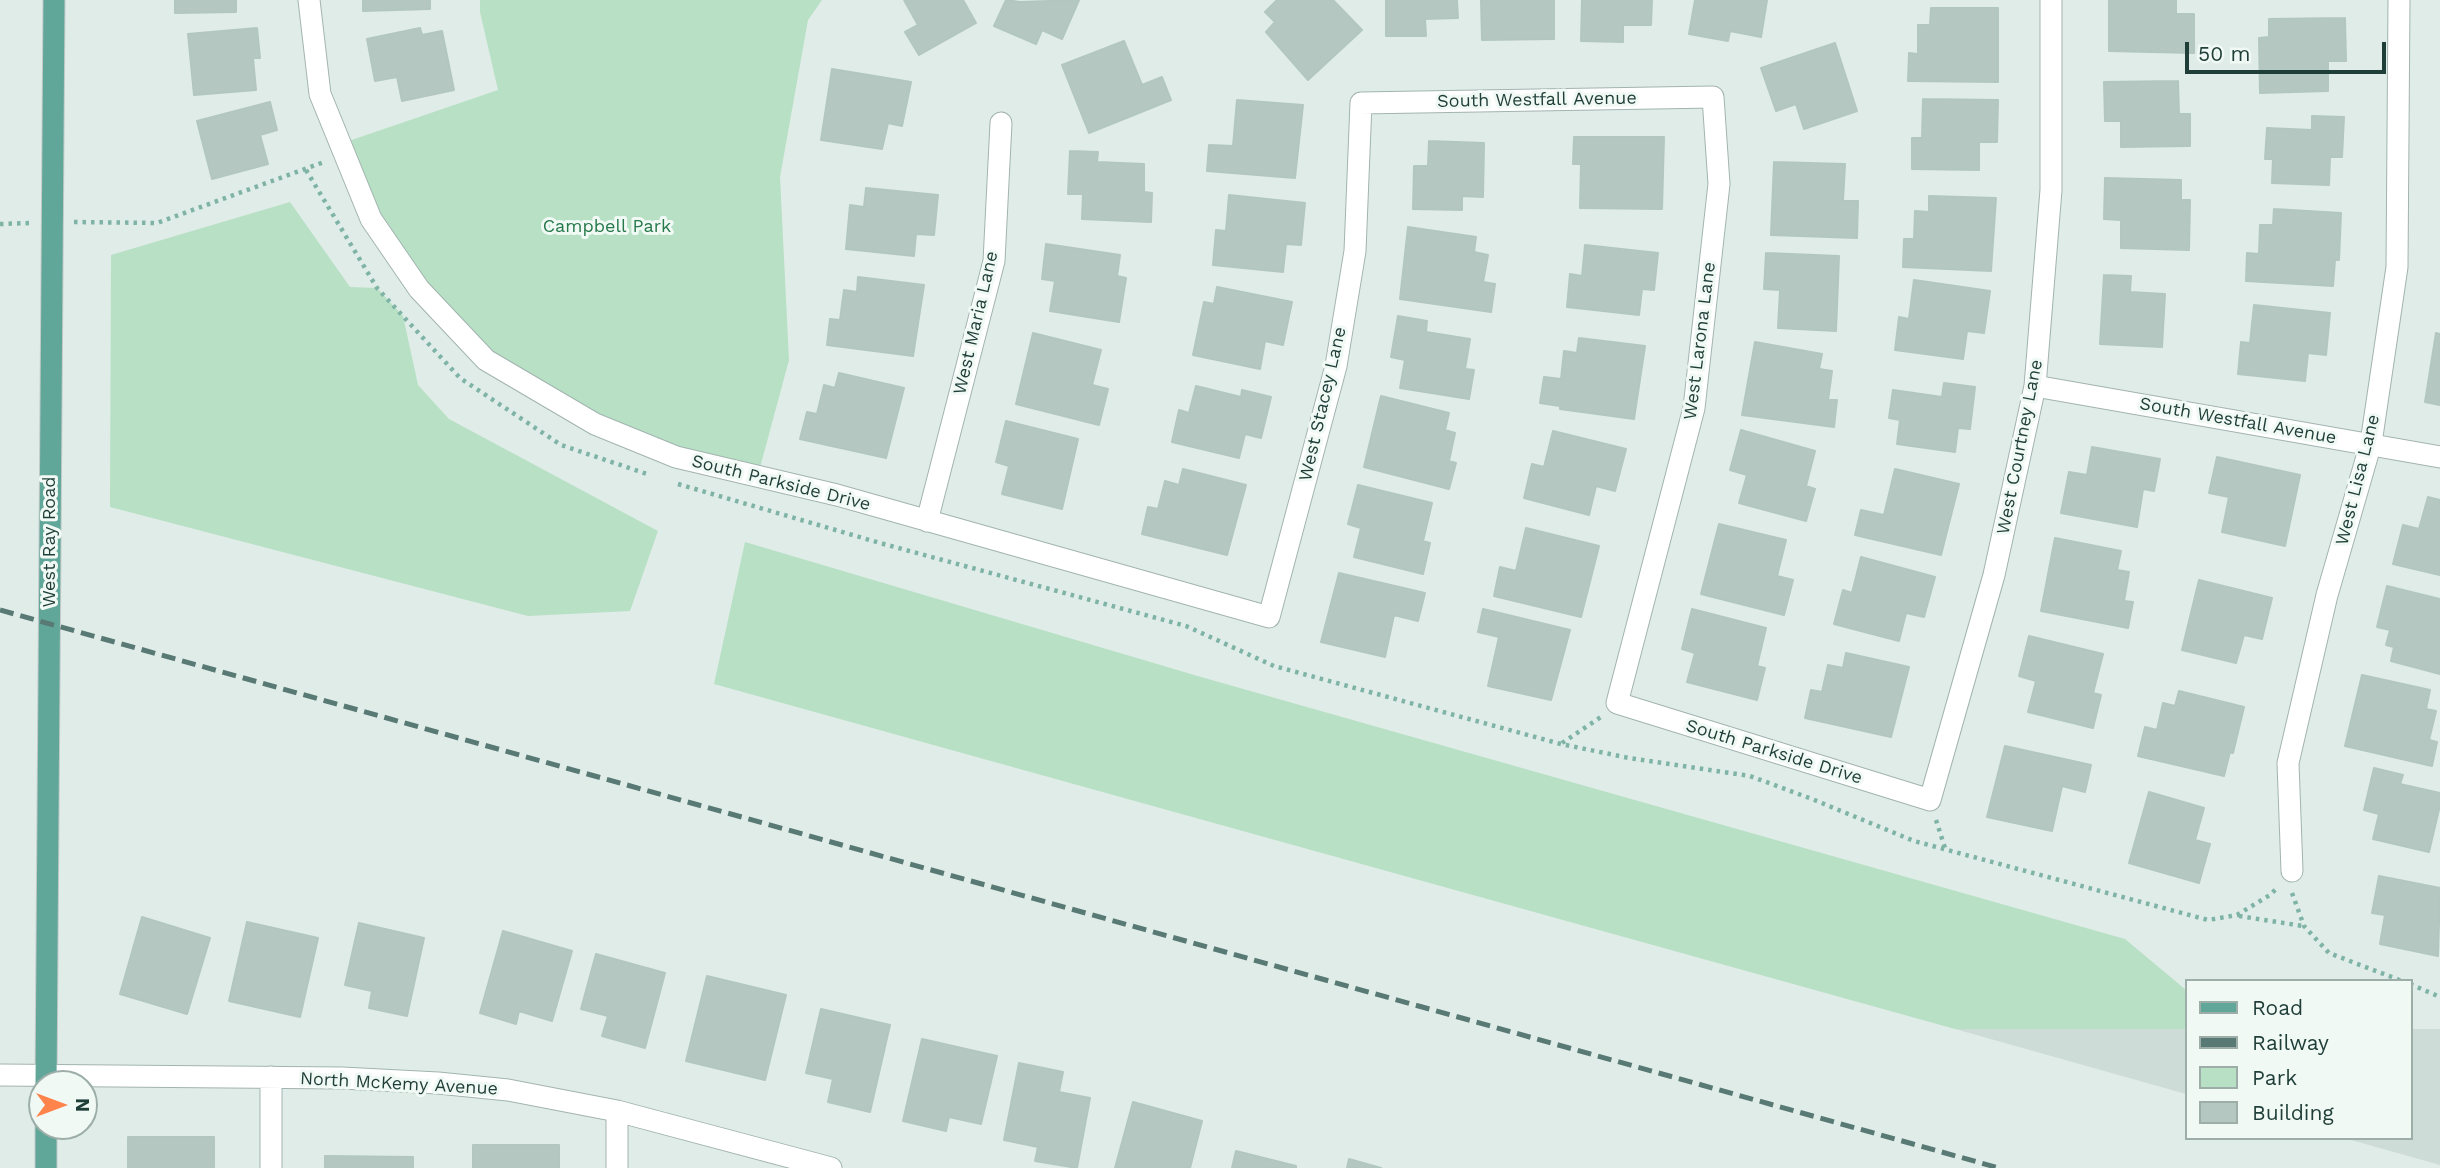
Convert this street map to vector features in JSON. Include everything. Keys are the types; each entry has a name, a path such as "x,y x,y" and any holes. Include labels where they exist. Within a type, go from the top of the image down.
{"main road":[{"name":"West Ray Road","path":"46,1070 54,0"},
{"path":"46,1140 46,1168"}],"street":[{"name":"South Parkside Drive","path":"309,0 320,94 371,219 419,289 486,360 595,424 676,457 837,495 1269,617"},
{"name":"West Courtney Lane","path":"1930,800 1994,575 2035,386 2052,190 2051,0"},
{"name":"West Lisa Lane","path":"2292,871 2288,763 2327,595 2371,443 2397,267 2399,0"},
{"name":"South Westfall Avenue","path":"1361,103 1713,97"},
{"name":"West Larona Lane","path":"1617,704 1694,408 1719,184 1713,97"},
{"name":"West Stacey Lane","path":"1269,617 1336,366 1355,251 1361,103"},
{"name":"West Maria Lane","path":"927,520 994,261 1000,122"},
{"name":"South Westfall Avenue","path":"2035,386 2440,457"},
{"name":"South Parkside Drive","path":"1617,704 1930,800"},
{"name":"North McKemy Avenue","path":"0,1075 28,1078"},
{"name":"North McKemy Avenue","path":"98,1079 271,1077 438,1083 508,1090 617,1111 831,1168"},
{"path":"271,1077 271,1168"},
{"path":"617,1111 617,1168"}],"path":[{"path":"0,224 157,223 345,154"},
{"path":"1561,744 1617,704"},
{"path":"2292,871 2292,898 2304,926 2329,953 2397,979"},
{"path":"2237,915 2304,926"},
{"path":"2412,985 2440,997"}],"shaded area":[{"path":"1955,1029 2184,1029 2184,1093"},
{"path":"2412,1029 2440,1029 2440,1165 2351,1140 2412,1140"}],"green space":[{"name":"Campbell Park","path":"480,0 822,0 808,20 780,177 789,360 758,475 676,457 486,360 419,289 340,144 498,90 480,12"},
{"path":"290,202 350,287 377,288 403,316 418,385 449,419 658,531 630,611 528,616 110,507 111,255"},
{"path":"745,542 1201,677 2125,939 2184,988 2184,1029 1955,1029 714,684"}],"building":[{"path":"175,0 236,0 236,12 175,13"},
{"path":"363,0 430,0 430,9 363,11"},
{"path":"904,0 963,0 976,23 919,55 905,32 918,25"},
{"path":"1006,0 1079,0 1062,39 1042,30 1036,44 994,26"},
{"path":"1277,0 1333,0 1362,30 1308,80 1266,32 1275,22 1265,12"},
{"path":"1386,0 1457,0 1458,18 1425,19 1426,36 1386,36"},
{"path":"1481,0 1554,0 1554,39 1482,40"},
{"path":"1582,0 1652,0 1651,25 1623,25 1623,42 1581,41"},
{"path":"1695,0 1767,0 1761,37 1730,31 1728,41 1689,34"},
{"path":"2109,0 2176,0 2176,14 2194,14 2194,53 2109,51"},
{"path":"1931,8 1998,8 1998,82 1908,81 1909,53 1918,54 1918,25 1930,25"},
{"path":"2345,18 2346,61 2328,61 2328,91 2260,93 2259,38 2269,37 2269,19"},
{"path":"257,28 260,58 253,58 256,90 194,95 188,34"},
{"path":"420,28 422,35 442,31 454,90 402,101 397,77 375,81 367,39"},
{"path":"1124,41 1142,85 1162,77 1171,100 1089,133 1062,65"},
{"path":"1835,43 1857,111 1804,129 1796,104 1776,111 1761,68"},
{"path":"832,69 911,82 902,126 888,123 882,149 821,140"},
{"path":"2178,81 2179,114 2190,114 2190,146 2121,147 2121,121 2105,121 2104,82"},
{"path":"1923,99 1998,100 1997,142 1979,142 1979,170 1912,169 1912,138 1922,138"},
{"path":"1237,100 1303,105 1295,178 1207,171 1209,145 1233,146"},
{"path":"270,102 277,130 260,135 268,164 212,179 197,121"},
{"path":"2312,116 2344,117 2342,157 2330,157 2329,185 2272,183 2273,159 2265,159 2267,128 2312,130"},
{"path":"1574,137 1664,137 1662,209 1580,208 1581,164 1573,164"},
{"path":"1429,141 1484,143 1483,197 1462,196 1462,210 1413,209 1414,166 1428,166"},
{"path":"1070,151 1098,152 1097,162 1144,164 1144,192 1152,193 1151,222 1082,219 1083,194 1068,194"},
{"path":"1774,162 1845,164 1843,201 1858,201 1857,238 1771,235"},
{"path":"2105,178 2181,180 2181,200 2190,200 2189,250 2121,248 2121,220 2104,219"},
{"path":"866,188 938,195 934,235 916,234 914,256 846,249 850,205 864,207"},
{"path":"1229,195 1305,203 1301,245 1286,244 1283,272 1213,265 1216,230 1226,231"},
{"path":"1929,196 1996,198 1991,271 1903,267 1904,239 1914,239 1915,211 1929,212"},
{"path":"2274,209 2341,213 2339,260 2335,260 2333,286 2246,281 2247,253 2259,254 2260,225 2273,225"},
{"path":"1408,227 1476,237 1474,252 1488,255 1483,282 1495,284 1491,312 1400,299"},
{"path":"1046,244 1120,255 1117,276 1126,278 1119,322 1050,311 1055,281 1042,279"},
{"path":"1585,245 1658,253 1654,290 1642,289 1639,315 1567,307 1570,274 1582,276"},
{"path":"1766,253 1839,256 1836,331 1778,328 1780,290 1764,289"},
{"path":"2104,275 2131,276 2130,292 2165,294 2162,347 2100,344"},
{"path":"858,277 924,285 913,356 827,345 830,319 840,320 844,290 857,292"},
{"path":"1914,280 1990,291 1984,333 1967,331 1963,359 1895,350 1899,317 1909,319"},
{"path":"1217,287 1292,302 1283,345 1265,341 1260,369 1193,355 1204,302 1214,304"},
{"path":"2254,305 2330,313 2326,355 2308,353 2305,381 2238,374 2241,342 2250,343"},
{"path":"1398,316 1427,321 1426,332 1470,339 1465,369 1474,370 1469,399 1400,388 1405,360 1391,357"},
{"path":"1033,333 1101,350 1092,385 1108,389 1099,425 1016,404"},
{"path":"2436,333 2440,334 2440,405 2425,402"},
{"path":"1579,338 1645,346 1634,419 1560,409 1560,406 1540,403 1544,377 1561,379 1564,351 1577,353"},
{"path":"1755,342 1822,354 1819,369 1832,371 1828,400 1837,400 1834,427 1742,415"},
{"path":"839,373 904,388 886,458 800,439 807,412 817,414 824,385 835,388"},
{"path":"1944,383 1975,387 1970,429 1958,428 1955,452 1897,444 1900,420 1889,418 1893,390 1942,397"},
{"path":"1196,386 1241,397 1242,390 1271,397 1261,438 1245,434 1239,458 1172,442 1179,410 1189,413"},
{"path":"1381,396 1449,413 1445,430 1455,433 1449,461 1456,463 1449,489 1364,467"},
{"path":"1006,421 1078,439 1062,509 1002,494 1009,466 996,462"},
{"path":"1741,430 1815,451 1806,486 1815,489 1806,521 1739,503 1747,475 1730,470"},
{"path":"1553,431 1626,449 1615,491 1596,486 1589,515 1524,498 1532,464 1544,467"},
{"path":"2092,447 2160,459 2154,491 2143,489 2137,527 2061,513 2069,472 2087,475"},
{"path":"2217,457 2300,475 2285,546 2222,532 2229,497 2209,493"},
{"path":"1183,469 1246,485 1227,555 1142,534 1148,507 1158,509 1165,481 1179,485"},
{"path":"1895,469 1959,484 1941,555 1855,535 1861,510 1884,515"},
{"path":"1358,485 1432,503 1423,541 1430,543 1423,574 1354,557 1361,528 1348,524"},
{"path":"2428,497 2440,500 2440,575 2393,564 2403,525 2419,529"},
{"path":"1719,524 1786,540 1777,576 1793,580 1784,615 1701,594"},
{"path":"1526,528 1599,546 1581,617 1494,596 1500,567 1516,571"},
{"path":"2055,538 2121,551 2117,570 2129,572 2124,601 2133,602 2128,628 2041,611"},
{"path":"1861,557 1935,577 1924,617 1906,613 1899,641 1834,624 1843,590 1852,593"},
{"path":"1339,573 1425,593 1418,621 1394,615 1385,657 1321,642"},
{"path":"2199,580 2272,598 2262,639 2244,635 2236,663 2182,650"},
{"path":"2387,586 2440,599 2440,674 2391,661 2394,647 2386,645 2390,630 2377,627"},
{"path":"1483,609 1570,630 1551,700 1488,686 1499,637 1478,632"},
{"path":"1692,609 1766,628 1757,666 1765,668 1757,700 1687,682 1695,653 1682,649"},
{"path":"2029,636 2103,654 2093,693 2101,695 2093,728 2028,712 2036,681 2019,676"},
{"path":"1846,653 1909,667 1891,737 1805,718 1811,690 1822,692 1828,665 1843,668"},
{"path":"2362,675 2430,690 2426,709 2436,711 2429,740 2437,742 2432,766 2345,746"},
{"path":"2179,691 2244,707 2233,753 2230,752 2224,776 2138,756 2145,727 2157,730 2163,703 2175,706"},
{"path":"2005,746 2091,765 2085,792 2062,786 2052,831 1987,817"},
{"path":"2374,768 2403,775 2400,784 2440,793 2440,805 2429,852 2373,839 2379,814 2364,810"},
{"path":"2149,792 2204,808 2195,840 2210,844 2199,883 2129,863"},
{"path":"2379,876 2440,888 2438,956 2380,944 2385,915 2372,913"},
{"path":"142,917 210,938 187,1014 120,994"},
{"path":"247,922 318,938 300,1017 229,1001"},
{"path":"359,923 424,938 407,1016 369,1008 372,991 345,985"},
{"path":"503,931 572,951 552,1021 519,1011 516,1024 480,1013"},
{"path":"596,954 665,973 645,1048 602,1036 608,1016 581,1009"},
{"path":"707,976 786,995 765,1080 686,1061"},
{"path":"821,1009 890,1025 870,1112 828,1102 833,1079 806,1073"},
{"path":"922,1039 997,1056 981,1124 949,1117 946,1131 903,1121"},
{"path":"1019,1063 1063,1072 1059,1092 1090,1098 1077,1168 1035,1161 1038,1147 1004,1140"},
{"path":"1133,1102 1202,1121 1190,1168 1115,1168"},
{"path":"128,1137 214,1137 214,1168 128,1168"},
{"path":"473,1145 559,1145 559,1168 473,1168"},
{"path":"1236,1151 1296,1166 1296,1168 1232,1168"},
{"path":"325,1156 413,1157 413,1168 325,1168"},
{"path":"1349,1159 1381,1168 1347,1168"}],"railway":[{"path":"0,610 1999,1168"}]}
